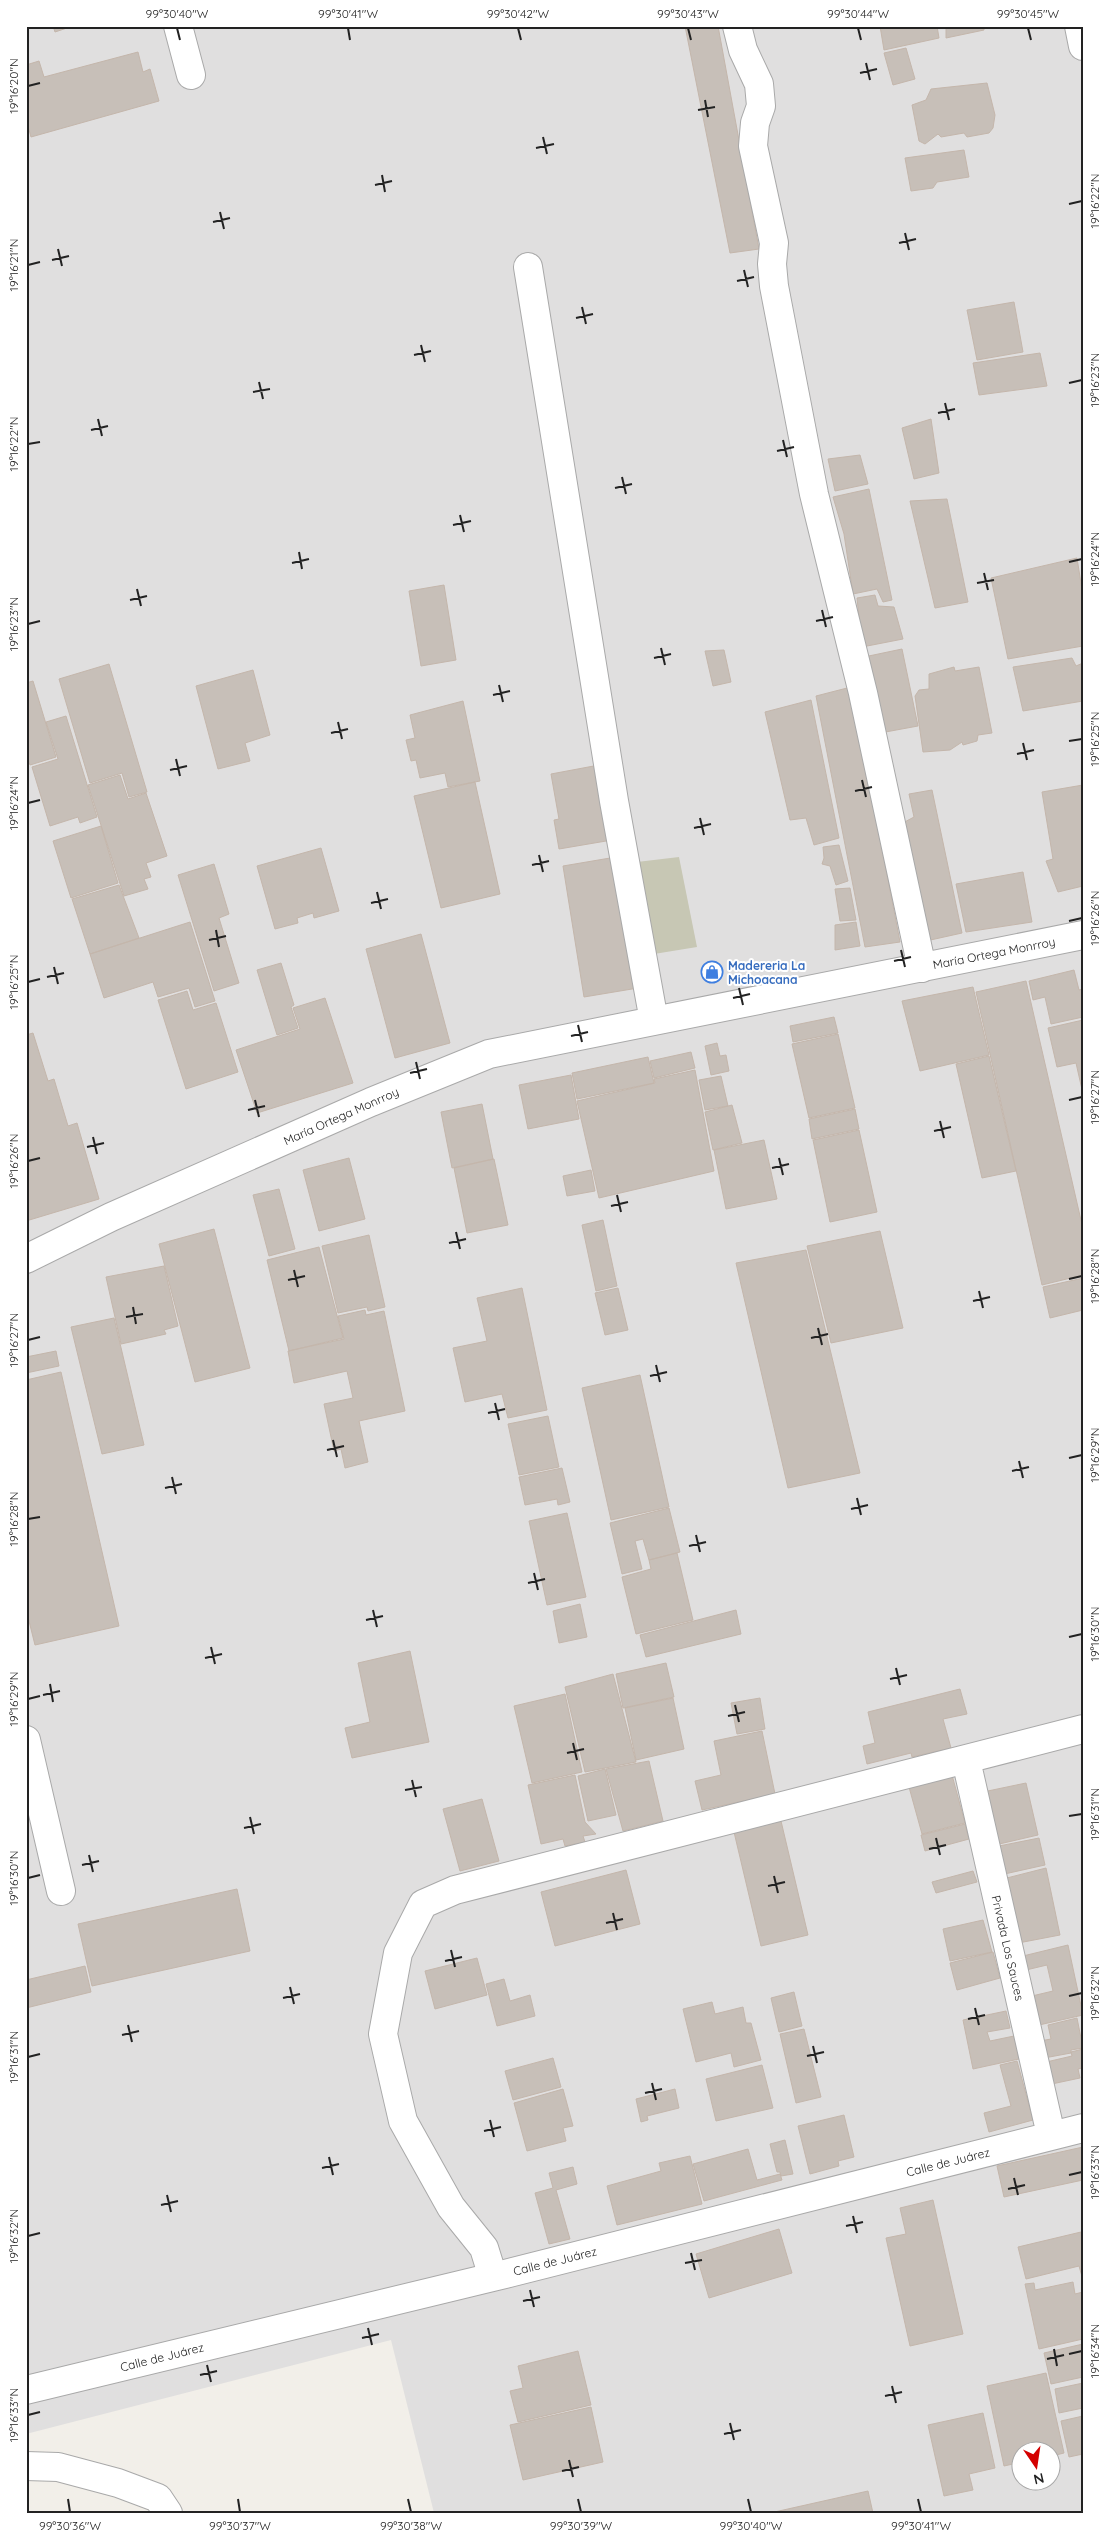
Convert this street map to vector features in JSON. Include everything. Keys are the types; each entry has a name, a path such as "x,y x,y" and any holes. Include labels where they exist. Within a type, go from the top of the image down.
{"street":[{"path":"178,26 191,75"},
{"path":"738,26 743,50 759,84 761,106 755,123 753,146 774,243 772,271 814,494 863,693 922,968"},
{"path":"1079,26 1083,46"},
{"path":"528,266 614,801 654,1021"},
{"name":"María Ortega Monrroy","path":"26,1259 111,1217 371,1102 489,1054 1083,935"},
{"path":"493,2276 484,2248 451,2207 403,2121 383,2034 398,1953 423,1904 455,1890 1083,1729"},
{"path":"26,1740 61,1891"},
{"name":"Privada Los Sauces","path":"966,1760 1051,2136"},
{"name":"Calle de Juárez","path":"26,2390 493,2276 1083,2128"},
{"path":"26,2466 58,2467 118,2483 158,2498 168,2513"}],"shaded area":[{"path":"26,26 1083,26 1083,2513 434,2513 391,2340 26,2434"},
{"path":"679,857 697,947 654,954 637,862"}],"building":[{"path":"53,26 73,26 55,32"},
{"path":"685,26 718,26 759,249 730,253"},
{"path":"880,26 937,26 939,38 884,50"},
{"path":"952,26 984,26 984,30 946,38 946,28"},
{"path":"906,48 915,79 893,85 884,53"},
{"path":"138,52 143,72 150,69 159,101 31,137 26,119 26,65 39,61 44,77"},
{"path":"987,83 995,115 993,128 989,133 967,137 964,133 941,137 938,134 925,144 919,141 912,105 926,100 931,89"},
{"path":"964,150 969,177 937,182 933,188 911,191 905,158"},
{"path":"1014,302 1023,352 977,360 967,310"},
{"path":"1040,353 1047,386 979,395 973,363"},
{"path":"931,419 939,473 914,479 902,428"},
{"path":"860,455 868,484 835,491 828,459"},
{"path":"869,489 892,600 883,602 877,589 853,594 844,534 833,497"},
{"path":"947,499 968,602 935,608 910,501"},
{"path":"1077,558 1083,596 1083,646 1008,659 991,578"},
{"path":"444,585 456,660 421,666 409,591"},
{"path":"875,595 878,606 894,607 903,639 862,647 857,598"},
{"path":"902,649 918,726 880,733 864,657"},
{"path":"724,650 731,682 713,686 705,651"},
{"path":"1072,658 1076,666 1083,663 1083,701 1023,711 1013,667"},
{"path":"109,664 147,792 129,797 122,773 90,783 59,679"},
{"path":"954,667 955,671 979,667 992,733 978,735 977,741 963,745 962,742 950,750 923,752 915,696 919,690 929,689 929,674"},
{"path":"253,670 270,735 245,743 250,761 218,769 196,686"},
{"path":"33,681 56,757 30,765 26,754 26,683"},
{"path":"851,687 900,942 865,947 816,696"},
{"path":"811,700 839,838 814,845 806,818 790,820 765,712"},
{"path":"463,701 480,781 448,787 445,773 420,778 416,760 411,761 406,740 415,738 410,715"},
{"path":"66,716 97,817 80,823 78,817 50,826 32,767 58,759 46,722"},
{"path":"599,765 612,840 559,849 554,820 559,819 551,774"},
{"path":"120,775 128,799 146,793 167,856 146,863 151,877 144,879 148,889 124,896 88,785"},
{"path":"475,782 500,894 441,908 414,796"},
{"path":"1083,785 1083,886 1058,892 1046,861 1053,859 1042,792"},
{"path":"932,790 962,933 926,941 901,824 914,817 909,794"},
{"path":"101,826 118,883 71,898 53,841"},
{"path":"839,845 848,881 836,885 830,866 822,864 824,858 823,847"},
{"path":"321,848 339,911 314,918 313,913 297,918 298,923 275,929 257,866"},
{"path":"616,857 638,988 584,997 563,866"},
{"path":"214,864 229,914 219,918 239,983 214,991 178,875"},
{"path":"1023,872 1032,922 966,932 956,884"},
{"path":"119,885 139,938 90,954 72,899"},
{"path":"850,888 856,920 840,921 835,889"},
{"path":"190,922 215,1001 195,1007 189,988 158,997 153,982 104,998 90,954"},
{"path":"856,922 860,946 835,950 835,925"},
{"path":"421,934 450,1043 395,1058 366,949"},
{"path":"281,963 294,1005 291,1007 298,1028 277,1035 257,970"},
{"path":"1074,970 1079,990 1083,989 1083,1017 1051,1024 1045,997 1033,1000 1029,981"},
{"path":"1026,981 1083,1229 1083,1275 1042,1285 976,992"},
{"path":"973,987 989,1055 920,1071 902,1001"},
{"path":"187,991 193,1010 216,1003 238,1072 186,1089 158,1000"},
{"path":"325,998 353,1083 257,1113 236,1050 300,1029 293,1008"},
{"path":"834,1017 838,1033 793,1042 790,1026"},
{"path":"1083,1020 1083,1094 1076,1063 1057,1067 1048,1028"},
{"path":"33,1033 48,1081 54,1079 68,1126 77,1123 99,1199 26,1221 26,1035"},
{"path":"838,1034 855,1108 809,1118 792,1044"},
{"path":"717,1043 720,1056 726,1055 729,1071 711,1075 705,1046"},
{"path":"691,1052 695,1068 654,1078 650,1061"},
{"path":"989,1056 1016,1171 982,1178 956,1064"},
{"path":"648,1057 654,1083 577,1099 572,1073"},
{"path":"695,1070 714,1171 599,1198 577,1101 655,1083 654,1079"},
{"path":"571,1075 579,1119 528,1129 519,1085"},
{"path":"721,1076 728,1106 705,1110 699,1080"},
{"path":"482,1104 493,1159 452,1168 441,1112"},
{"path":"732,1105 742,1143 713,1150 705,1112"},
{"path":"855,1109 859,1129 812,1139 809,1119"},
{"path":"859,1130 877,1212 830,1222 813,1140"},
{"path":"764,1140 777,1199 726,1209 714,1150"},
{"path":"349,1158 365,1219 319,1231 303,1170"},
{"path":"494,1159 508,1225 467,1233 454,1168"},
{"path":"591,1170 595,1191 567,1196 563,1176"},
{"path":"279,1189 295,1249 269,1256 253,1195"},
{"path":"603,1220 617,1286 596,1291 582,1225"},
{"path":"214,1229 250,1368 195,1382 159,1244"},
{"path":"880,1231 903,1328 831,1343 807,1246"},
{"path":"369,1235 385,1307 368,1311 367,1307 338,1313 322,1246"},
{"path":"319,1247 343,1338 289,1351 267,1260"},
{"path":"806,1250 860,1473 788,1488 736,1263"},
{"path":"164,1266 178,1326 164,1330 166,1334 121,1344 106,1277"},
{"path":"1083,1278 1083,1310 1050,1318 1043,1287"},
{"path":"522,1288 547,1410 508,1418 502,1394 465,1402 453,1348 487,1341 477,1298"},
{"path":"618,1288 628,1330 605,1335 595,1293"},
{"path":"365,1310 366,1315 384,1311 405,1411 359,1421 368,1462 345,1468 341,1449 334,1451 324,1404 353,1398 347,1371 294,1383 288,1351 344,1339 338,1316"},
{"path":"114,1318 144,1445 102,1454 71,1327"},
{"path":"56,1351 59,1366 26,1373 26,1357"},
{"path":"61,1372 119,1626 35,1645 26,1609 26,1380"},
{"path":"640,1375 669,1507 611,1520 582,1388"},
{"path":"548,1416 559,1467 519,1475 508,1424"},
{"path":"562,1468 570,1502 558,1505 557,1499 525,1505 519,1477"},
{"path":"669,1508 680,1552 649,1560 643,1539 635,1541 642,1569 622,1574 610,1523"},
{"path":"567,1513 586,1597 547,1605 529,1521"},
{"path":"677,1553 693,1620 636,1634 622,1577 651,1569 649,1560"},
{"path":"580,1604 587,1637 559,1643 553,1611"},
{"path":"736,1610 741,1634 646,1657 640,1635"},
{"path":"410,1651 429,1742 352,1758 345,1728 370,1722 358,1663"},
{"path":"666,1663 674,1697 623,1708 616,1674"},
{"path":"613,1674 636,1762 585,1772 565,1687"},
{"path":"960,1689 967,1714 943,1719 951,1748 912,1757 911,1753 867,1764 863,1746 875,1743 868,1712"},
{"path":"565,1694 582,1772 532,1783 514,1706"},
{"path":"673,1698 684,1749 636,1760 625,1708"},
{"path":"760,1698 765,1729 737,1734 731,1703"},
{"path":"762,1731 775,1794 702,1810 695,1781 721,1775 714,1741"},
{"path":"649,1761 663,1821 623,1831 606,1769"},
{"path":"605,1769 616,1815 588,1821 578,1776"},
{"path":"575,1775 585,1822 596,1834 583,1836 585,1842 565,1846 563,1839 541,1844 528,1785"},
{"path":"952,1775 965,1823 922,1834 909,1787"},
{"path":"1026,1783 1038,1835 995,1845 983,1792"},
{"path":"482,1799 499,1861 460,1871 443,1809"},
{"path":"781,1821 808,1935 761,1946 734,1832"},
{"path":"965,1824 969,1839 925,1851 921,1835"},
{"path":"1039,1838 1045,1865 1000,1875 994,1847"},
{"path":"1046,1868 1060,1935 1013,1944 999,1880"},
{"path":"626,1870 640,1924 555,1946 541,1892"},
{"path":"973,1871 977,1882 936,1893 932,1882"},
{"path":"237,1889 250,1951 92,1986 78,1924"},
{"path":"983,1920 992,1952 950,1961 943,1929"},
{"path":"1068,1945 1083,2015 1039,2025 1032,1996 1053,1991 1047,1965 1026,1970 1023,1956"},
{"path":"993,1952 1000,1978 957,1990 950,1963"},
{"path":"477,1958 487,1995 435,2009 425,1971"},
{"path":"85,1966 91,1992 26,2008 26,1980"},
{"path":"504,1979 510,2001 530,1995 535,2016 497,2026 486,1984"},
{"path":"794,1992 802,2026 779,2032 771,1998"},
{"path":"712,2002 715,2014 743,2007 746,2023 751,2023 761,2060 734,2067 731,2053 696,2062 683,2009"},
{"path":"1006,2011 1010,2028 987,2032 990,2041 1014,2036 1019,2059 973,2069 963,2020"},
{"path":"1077,2018 1083,2048 1071,2050 1071,2053 1044,2058 1040,2041 1051,2039 1048,2025"},
{"path":"804,2029 821,2097 796,2103 780,2034"},
{"path":"1083,2049 1083,2071 1082,2068 1078,2069 1080,2078 1047,2085 1042,2063 1072,2056 1071,2052"},
{"path":"553,2058 561,2087 513,2100 505,2071"},
{"path":"1017,2061 1033,2120 989,2132 984,2113 1011,2106 1000,2065"},
{"path":"762,2065 773,2108 716,2121 706,2079"},
{"path":"563,2089 573,2126 563,2128 566,2141 527,2151 514,2103"},
{"path":"675,2089 679,2108 647,2116 648,2120 641,2122 636,2099"},
{"path":"844,2115 854,2157 838,2161 839,2166 810,2174 798,2126"},
{"path":"785,2140 793,2174 781,2176 780,2172 777,2172 770,2144"},
{"path":"1083,2147 1083,2180 1004,2197 997,2166"},
{"path":"748,2149 757,2180 780,2174 782,2180 704,2201 693,2164"},
{"path":"690,2156 702,2204 617,2225 607,2186 661,2171 659,2163"},
{"path":"573,2167 577,2184 556,2190 570,2239 549,2244 535,2193 553,2188 549,2173"},
{"path":"933,2200 963,2334 910,2346 886,2238 906,2234 900,2208"},
{"path":"779,2229 792,2273 709,2298 696,2254"},
{"path":"1081,2232 1083,2280 1079,2266 1026,2279 1018,2247"},
{"path":"1073,2282 1075,2294 1083,2292 1083,2339 1039,2349 1025,2284 1034,2283 1035,2290"},
{"path":"1083,2344 1083,2377 1051,2384 1044,2353"},
{"path":"578,2351 591,2405 518,2422 510,2391 523,2388 518,2366"},
{"path":"1046,2373 1062,2442 1012,2442 1012,2464 1004,2466 987,2386"},
{"path":"1083,2383 1083,2408 1059,2413 1055,2389"},
{"path":"591,2407 603,2462 523,2480 510,2425"},
{"path":"983,2413 995,2468 969,2474 973,2490 944,2496 928,2425"},
{"path":"1083,2416 1083,2454 1069,2457 1061,2421"},
{"path":"868,2491 873,2513 770,2513"}],"place":[{"name":"Madereria La Michoacana","path":"712,972"}]}
